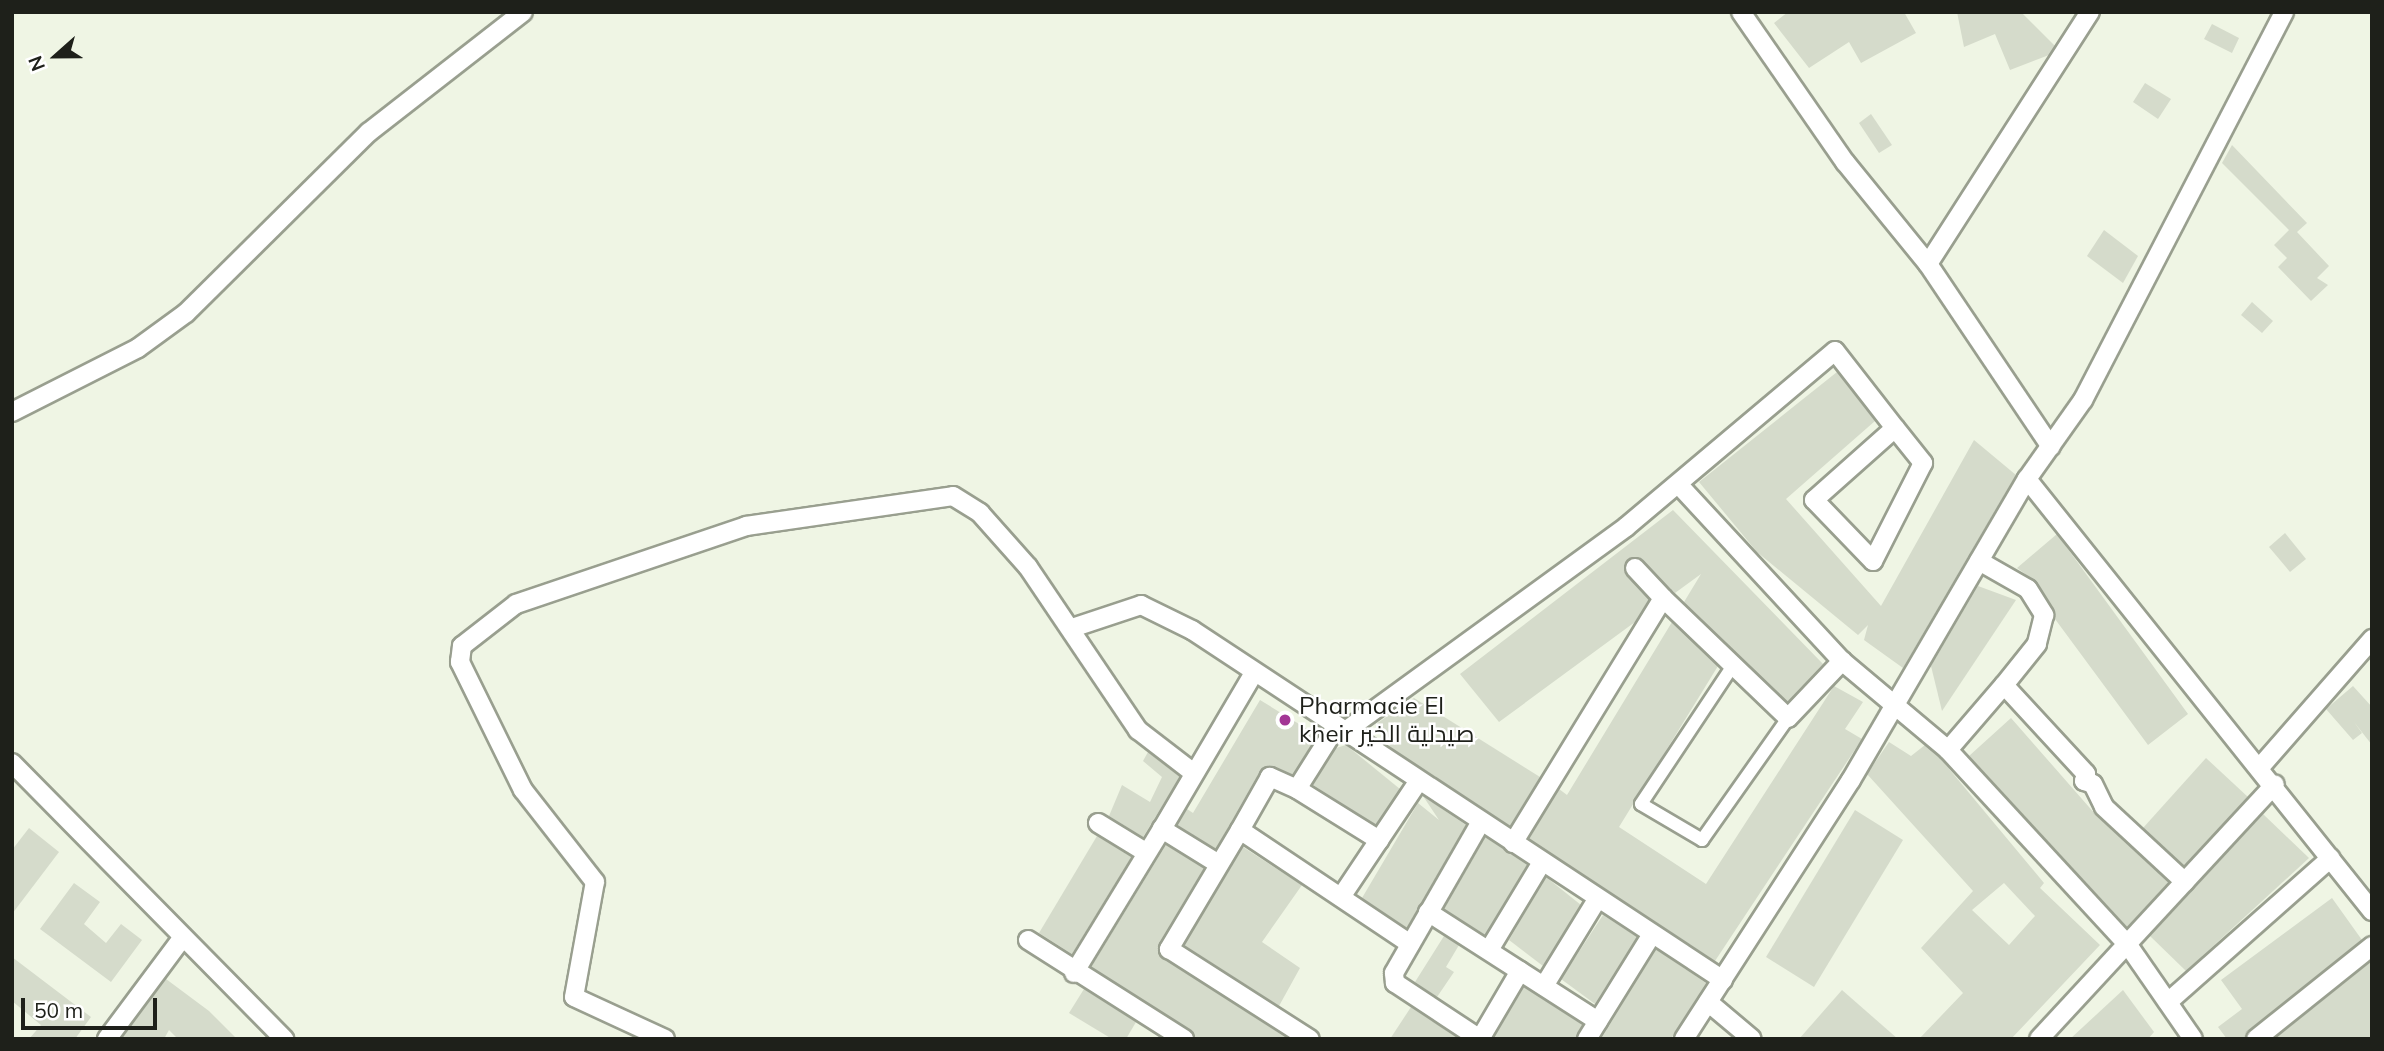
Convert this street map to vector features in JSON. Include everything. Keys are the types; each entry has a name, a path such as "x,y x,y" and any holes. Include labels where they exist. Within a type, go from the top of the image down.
{"street":[{"path":"12,412 138,348 186,313 369,132 523,12"},
{"path":"1741,12 1845,162 1928,264 2051,447"},
{"path":"1928,264 2090,12"},
{"path":"1684,1039 1897,702 2027,479 2083,400 2284,12"},
{"path":"1297,789 1340,730 1679,485 1835,351 1923,463 1873,561 1814,500 1895,428"},
{"path":"2027,479 2275,784 2372,911"},
{"path":"1679,485 1842,661 1897,702 1948,750 2128,946 2190,1038"},
{"path":"665,1039 575,997 595,882 523,790 460,662 462,646 516,604 617,565 746,526 953,496 980,513 1072,628 1138,730 1191,771"},
{"path":"1948,750 2037,644 2044,615 2028,589 1979,561"},
{"path":"1635,568 1662,598 1788,718"},
{"path":"1513,843 1662,598"},
{"path":"1072,628 1141,605 1192,630 1418,782 1723,979"},
{"path":"2260,766 2372,639"},
{"path":"1734,664 1641,804 1702,840 1788,718 1842,661"},
{"path":"1074,973 1162,828 1191,771 1254,673"},
{"path":"2004,685 2086,774 2084,781 2093,784 2104,807 2185,882"},
{"path":"12,763 284,1039"},
{"path":"1310,1039 1169,949 1217,863 1240,830 1270,777 1297,789 1379,840"},
{"path":"1342,897 1418,782"},
{"path":"2039,1039 2128,946 2275,784"},
{"path":"1481,822 1395,967 1395,983 1480,1039 1520,971"},
{"path":"1098,823 1147,853"},
{"path":"1162,828 1217,863"},
{"path":"1240,830 1410,944"},
{"path":"2168,1002 2331,858"},
{"path":"1489,950 1542,862"},
{"path":"1544,986 1598,898"},
{"path":"1428,912 1598,1021"},
{"path":"1587,1039 1652,934"},
{"path":"107,1039 183,937"},
{"path":"1028,940 1074,973 1184,1039"},
{"path":"2256,1039 2372,946"},
{"path":"1708,1002 1752,1039"}],"building":[{"path":"1788,12 1904,12 1916,33 1861,63 1849,42 1809,68 1774,23"},
{"path":"1957,12 2021,12 2055,46 2049,55 2010,70 1995,34 1964,47"},
{"path":"2212,24 2239,38 2232,53 2204,39"},
{"path":"2145,83 2171,99 2158,119 2133,102"},
{"path":"1871,114 1892,145 1879,153 1859,123"},
{"path":"2232,145 2307,223 2297,232 2329,266 2317,278 2328,285 2311,301 2278,267 2287,258 2274,245 2289,230 2222,163"},
{"path":"2104,230 2138,256 2123,283 2087,256"},
{"path":"2252,302 2273,321 2262,333 2241,315"},
{"path":"1837,372 1875,421 1786,499 1881,606 1974,440 2016,475 1903,668 1864,640 1868,625 1858,635 1757,552 1699,482"},
{"path":"1673,510 1823,664 1787,702 1684,602 1701,574 1675,593 1633,557 1624,571 1649,599 1635,622 1499,722 1460,674"},
{"path":"2285,533 2306,559 2290,572 2269,547"},
{"path":"2057,534 2188,714 2148,745 2055,619 2038,583 2017,568"},
{"path":"1978,586 2016,600 1942,711 1931,666"},
{"path":"1672,622 1718,666 1619,827 1706,884 1834,686 1863,702 1845,729 1862,739 1715,961 1529,839 1559,789 1567,795"},
{"path":"2353,686 2372,707 2372,745 2354,722 2362,733 2353,740 2326,709"},
{"path":"1414,698 1540,777 1510,826 1391,748 1376,724"},
{"path":"1260,700 1317,735 1293,775 1270,766 1260,771 1216,849 1177,825 1187,809 1193,813"},
{"path":"2011,718 2096,815 2169,882 2127,927 1969,756"},
{"path":"1889,742 1911,756 1925,745 1940,758 2044,883 2040,888 2100,945 2011,1039 1919,1039 1963,993 1921,948 1973,891 1867,774","holes":["2004,883 2035,916 2009,945 1972,910"]},
{"path":"1346,745 1400,789 1376,825 1313,785 1336,748"},
{"path":"1148,752 1180,777 1143,837 1109,816 1122,785 1150,802 1162,777 1143,761"},
{"path":"2206,758 2248,797 2184,866 2143,828"},
{"path":"1423,796 1466,825 1407,928 1362,898 1418,803 1439,820"},
{"path":"1855,810 1903,840 1814,987 1766,957"},
{"path":"2263,814 2309,858 2186,971 2150,936"},
{"path":"29,828 59,852 12,914 12,850"},
{"path":"1097,836 1132,857 1072,954 1039,933"},
{"path":"1485,837 1527,865 1485,935 1444,909"},
{"path":"1166,845 1204,868 1159,943 1159,955 1288,1039 1198,1039 1091,967"},
{"path":"1243,847 1302,885 1262,942 1300,968 1279,1006 1184,945"},
{"path":"1546,877 1581,905 1543,966 1509,940"},
{"path":"74,883 100,902 84,924 106,943 121,924 142,940 111,982 40,929"},
{"path":"2332,898 2362,940 2245,1039 2227,1039 2218,1027 2242,1009 2221,980"},
{"path":"1603,915 1637,937 1595,1004 1561,979"},
{"path":"1444,936 1459,945 1446,967 1454,972 1437,997 1415,982"},
{"path":"1656,949 1706,983 1671,1039 1601,1039"},
{"path":"12,957 91,1017 75,1039 29,1039 41,1025 12,1001"},
{"path":"2372,961 2372,1039 2274,1039"},
{"path":"166,979 209,1011 237,1039 178,1039 169,1030 164,1039 121,1039"},
{"path":"1524,987 1583,1025 1576,1039 1493,1039"},
{"path":"1084,989 1136,1022 1126,1039 1112,1039 1069,1013"},
{"path":"1842,990 1898,1039 1799,1039"},
{"path":"2123,990 2154,1032 2148,1039 2070,1039"},
{"path":"1411,1007 1459,1039 1390,1039"}],"place":[{"name":"Pharmacie El kheir صيدلية الخير","path":"1285,720"}]}
